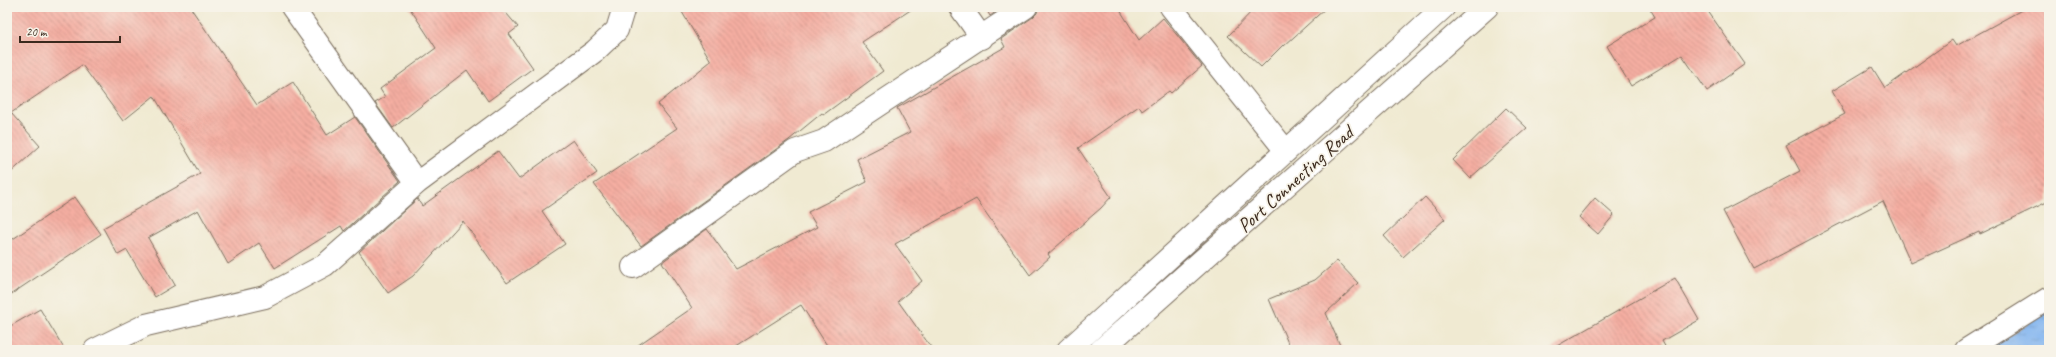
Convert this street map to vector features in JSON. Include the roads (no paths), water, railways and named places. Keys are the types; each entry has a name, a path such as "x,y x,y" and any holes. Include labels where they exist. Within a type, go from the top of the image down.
{"main road":[{"path":"292,7 417,183"},
{"path":"95,350 146,325 265,297 325,265 417,183 595,51 616,30 624,7"},
{"path":"960,7 982,38"},
{"path":"633,267 795,151 824,140 982,38 1026,7"},
{"path":"1171,7 1286,151"},
{"name":"Port Connecting Road","path":"1068,350 1444,7"},
{"name":"Port Connecting Road","path":"1102,350 1487,7"},
{"path":"1966,350 2049,298"}],"water":[{"path":"2049,310 2049,350 1986,350"}]}
